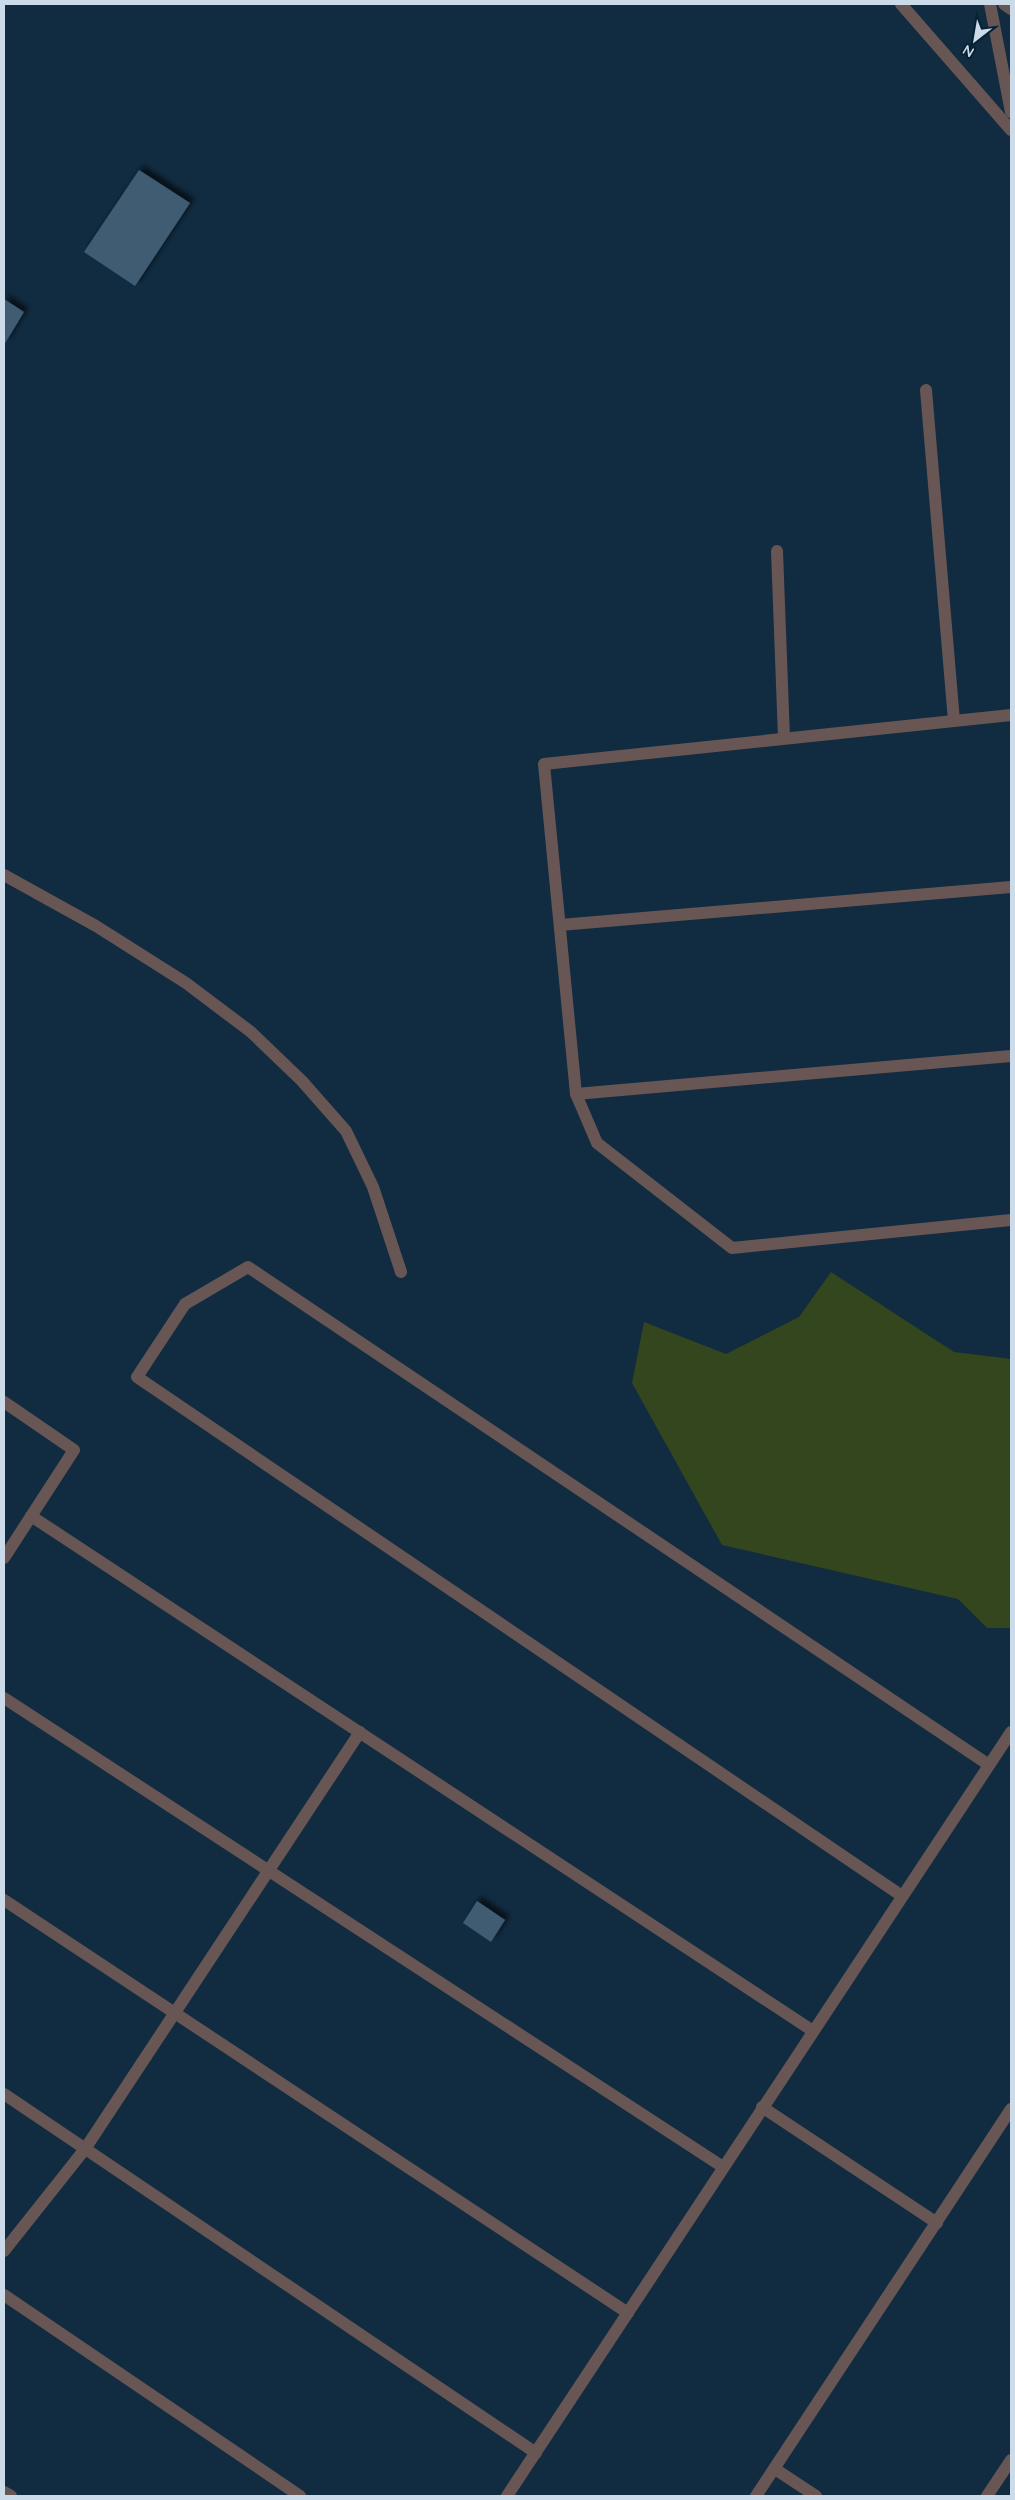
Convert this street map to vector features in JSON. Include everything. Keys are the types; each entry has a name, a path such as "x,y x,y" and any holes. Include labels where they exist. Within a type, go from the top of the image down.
{"street":[{"path":"901,4 1011,130"},
{"path":"990,4 1011,112"},
{"path":"1004,4 1011,9"},
{"path":"926,390 954,721"},
{"path":"777,551 784,738"},
{"path":"1011,715 544,764 576,1094 597,1143 732,1248 1011,1220"},
{"path":"4,875 96,926 186,983 251,1032 302,1081 346,1131 373,1188 401,1272"},
{"path":"560,925 1011,887"},
{"path":"576,1094 1011,1056"},
{"path":"902,1896 137,1376 185,1304 248,1267 989,1765"},
{"path":"4,1402 74,1450 4,1558"},
{"path":"31,1516 813,2031"},
{"path":"4,1698 723,2167"},
{"path":"4,2251 85,2149 360,1732"},
{"path":"507,2496 1011,1732"},
{"path":"4,1900 628,2313"},
{"path":"4,2094 536,2453"},
{"path":"762,2108 937,2222"},
{"path":"756,2496 1011,2109"},
{"path":"4,2295 300,2496"},
{"path":"993,2494 1011,2460"},
{"path":"774,2468 816,2496"},
{"path":"4,2492 11,2496"}],"green space":[{"path":"831,1272 954,1352 1011,1359 1011,1628 987,1628 958,1599 722,1545 632,1383 644,1322 726,1354 799,1317"}],"building":[{"path":"139,170 190,203 135,286 84,252"},
{"path":"4,299 24,312 4,345"},
{"path":"477,1901 505,1920 491,1942 463,1923"}]}
